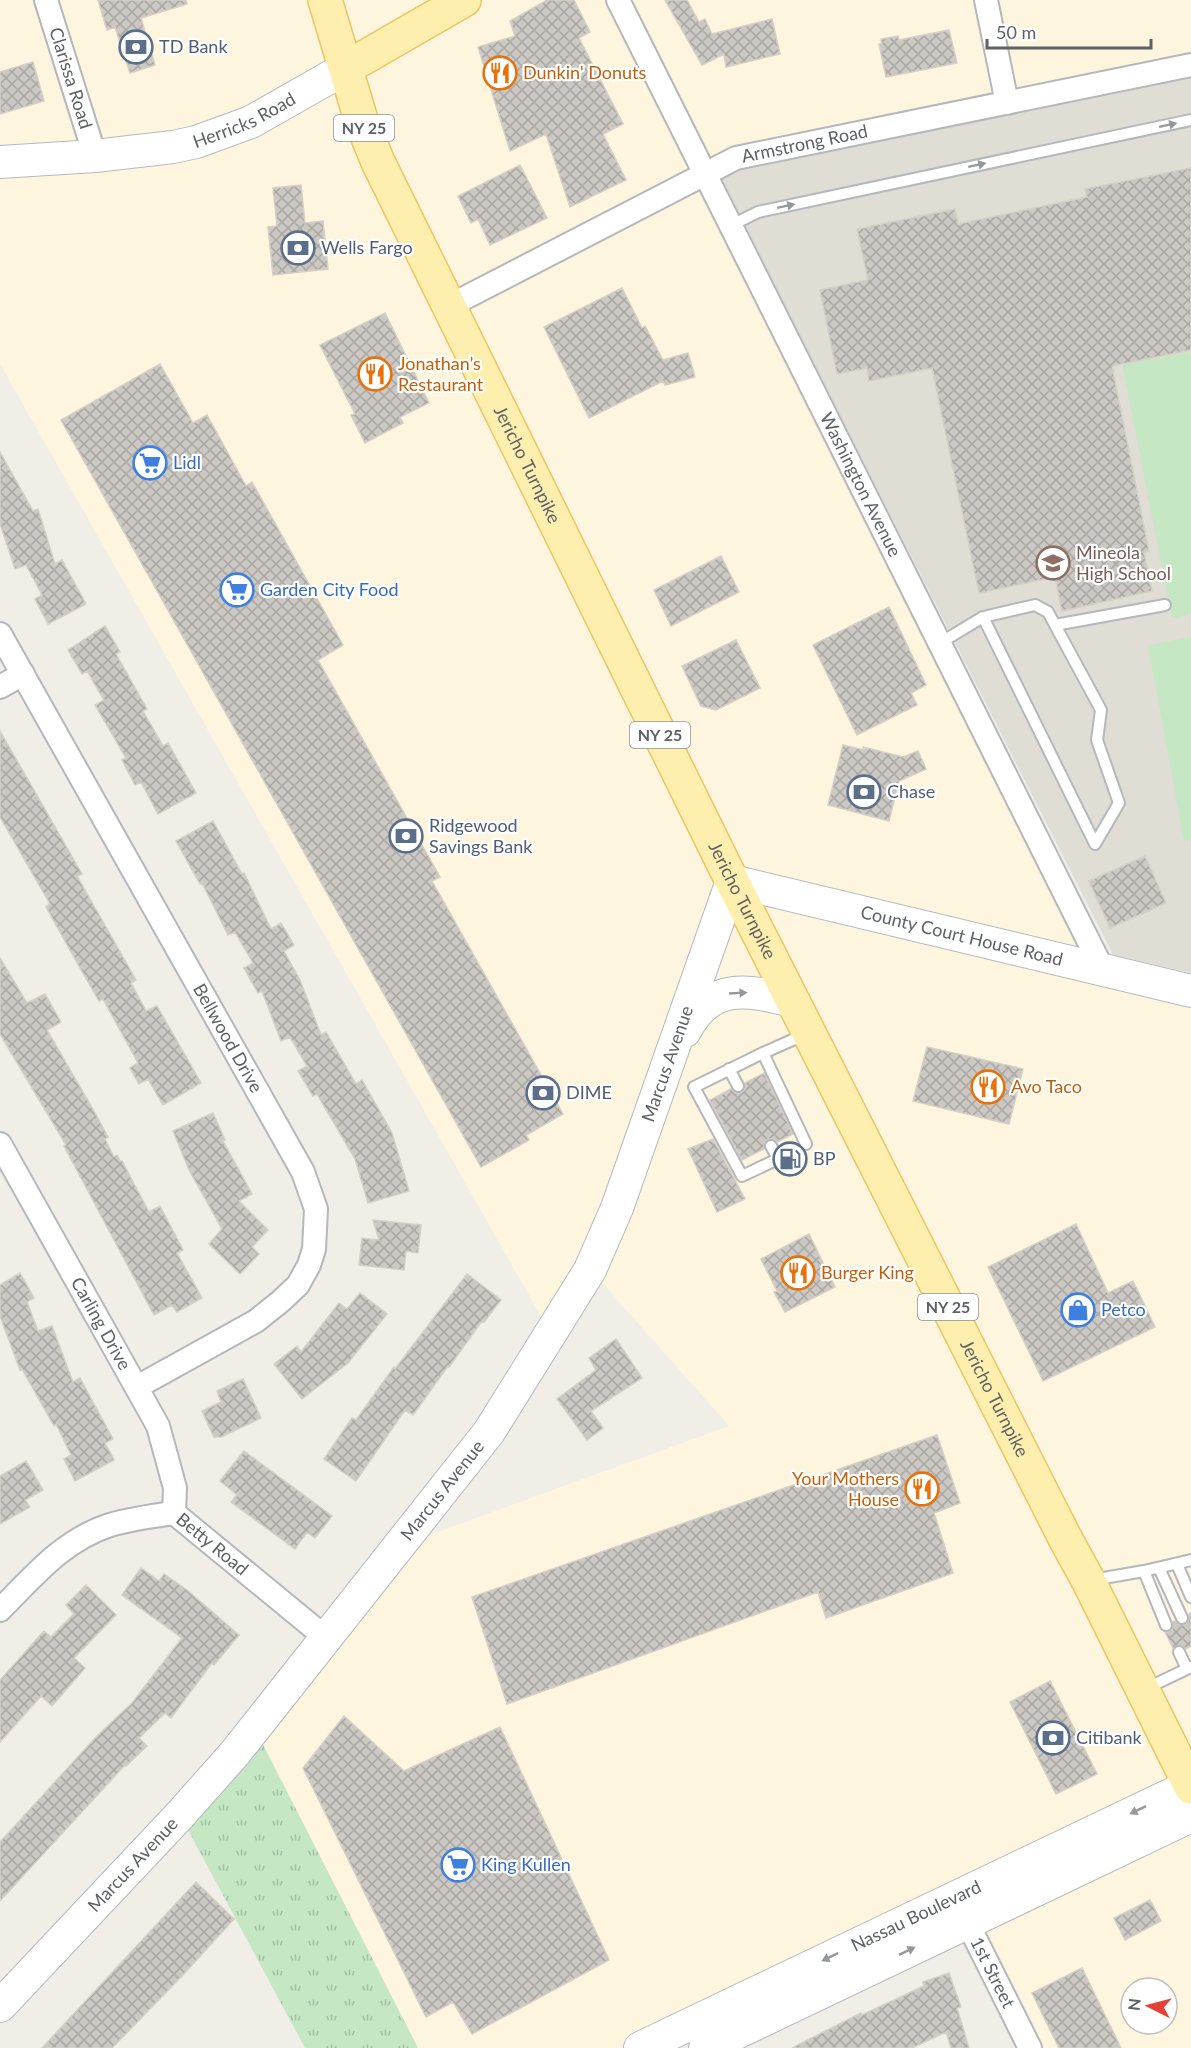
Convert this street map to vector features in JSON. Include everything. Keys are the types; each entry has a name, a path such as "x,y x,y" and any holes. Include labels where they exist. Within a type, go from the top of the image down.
{"main road":[{"name":"Jericho Turnpike","path":"325,0 370,145 732,881 1088,1580 1191,1793"},
{"name":"Herricks Road","path":"0,162 95,156 173,147 218,135 265,115 464,0"},
{"name":"County Court House Road","path":"732,881 1191,991"},
{"name":"Marcus Avenue","path":"0,2006 235,1753 489,1431 584,1280 617,1208 732,881"},
{"path":"662,1077 687,1028 696,1013 707,1002 736,992 757,993 794,1002"},
{"name":"Nassau Boulevard","path":"705,2048 961,1910 1191,1793"},
{"name":"Nassau Boulevard","path":"640,2048 740,2028"}],"street":[{"name":"Clarissa Road","path":"45,0 95,156"},
{"name":"Washington Avenue","path":"618,0 1103,970"},
{"path":"986,0 1007,103"},
{"name":"Armstrong Road","path":"449,306 736,158 1191,65"},
{"name":"Bellwood Drive","path":"0,634 303,1172 316,1209 314,1250 309,1265 297,1285 282,1301 256,1321 137,1387"},
{"path":"0,687 23,674"},
{"name":"Carling Drive","path":"0,1144 158,1426 175,1488 174,1513"},
{"name":"Betty Road","path":"0,1610 43,1565 63,1548 86,1535 109,1526 174,1513 326,1638"},
{"name":"1st Street","path":"961,1910 1030,2048"}],"lane":[{"path":"732,225 758,212 1191,120"},
{"path":"940,643 983,617 1035,605 1048,612 1101,710 1097,740 1119,803 1095,844 983,617"},
{"path":"1055,625 1165,606"},
{"path":"771,1146 778,1159 742,1176 694,1087 809,1032"},
{"path":"763,1053 806,1144"},
{"path":"729,1069 738,1086"},
{"path":"1088,1580 1144,1572 1191,1560"},
{"path":"1177,1564 1191,1597"},
{"path":"1159,1568 1182,1618"},
{"path":"1144,1572 1166,1625"},
{"path":"1142,1690 1189,1668 1179,1652"}],"shaded area":[{"path":"0,0 1191,0 1191,66 706,173 1103,970 1191,991 1191,1785 640,2048 418,2048 255,1729 399,1546 729,1426 591,1270 551,1334 0,364"},
{"name":"Mineola High School","path":"1191,67 1191,973 1113,955 717,172"},
{"path":"1191,1816 1191,2048 1033,2048 968,1923"}],"green space":[{"path":"1191,352 1191,614 1172,618 1122,364"},
{"path":"1191,637 1191,840 1184,841 1148,645"},
{"path":"255,1729 418,2048 305,2048 180,1815"}],"building":[{"name":"TD Bank","path":"98,0 186,0 187,4 141,18 155,65 130,73 115,27 107,30"},
{"path":"547,0 574,0 590,32 579,38 623,124 603,134 626,180 570,207 546,134 510,151 478,47 515,36 510,21"},
{"path":"665,0 687,0 699,22 705,19 712,34 772,19 780,54 726,67 724,54 702,65"},
{"path":"949,30 957,63 886,77 879,44 882,44 881,39 898,36 899,40"},
{"path":"33,62 44,101 0,114 0,72"},
{"path":"520,165 547,218 490,245 478,219 471,223 458,196"},
{"path":"1191,168 1191,350 1112,366 1149,551 1144,552 1152,591 1062,611 1055,577 979,593 932,368 869,381 867,368 837,374 820,290 868,280 857,229 955,209 958,224 1087,197 1085,189"},
{"name":"Wells Fargo","path":"301,185 305,223 323,221 328,269 273,275 268,227 277,226 273,188"},
{"path":"622,288 642,328 645,326 663,360 688,353 695,377 665,385 663,381 589,418 544,327"},
{"name":"Jonathan’s Restaurant","path":"385,313 429,403 400,417 403,423 365,443 351,415 355,414 320,345"},
{"path":"160,364 193,423 207,415 246,486 252,482 343,645 318,660 440,877 432,881 563,1114 526,1135 529,1140 481,1167 61,420"},
{"path":"0,452 33,511 38,509 55,564 62,560 86,604 48,624 35,599 42,595 26,565 15,569 0,524"},
{"path":"721,556 739,592 671,626 654,590"},
{"path":"889,607 926,685 911,693 917,705 857,735 813,645"},
{"path":"105,626 120,652 116,654 147,709 143,711 163,746 168,743 196,793 158,814 141,782 135,785 122,760 126,758 95,705 104,700 87,671 82,674 68,650"},
{"path":"736,640 760,688 716,710 701,706 682,666"},
{"path":"0,731 82,874 77,876 136,980 131,983 146,1011 157,1006 201,1083 163,1105 148,1079 139,1084 130,1068 138,1063 103,999 99,1001 76,961 46,907 50,904 0,817"},
{"name":"Chase","path":"843,745 864,750 863,747 903,757 918,751 926,769 899,781 889,821 828,805"},
{"path":"213,821 242,874 244,873 271,929 281,923 294,945 284,951 300,980 321,1035 326,1032 356,1084 362,1080 392,1133 409,1191 368,1203 355,1159 317,1094 313,1096 298,1071 307,1066 290,1037 281,1041 262,991 258,993 244,968 253,963 235,932 228,935 202,883 200,884 176,841"},
{"path":"1145,856 1166,903 1110,928 1089,881"},
{"path":"0,958 27,1003 45,994 61,1022 47,1030 108,1137 105,1139 114,1157 117,1155 122,1161 149,1212 160,1206 183,1250 177,1253 202,1298 177,1312 172,1305 154,1315 64,1146 66,1145 0,1034"},
{"path":"927,1047 1023,1069 1009,1124 913,1101"},
{"path":"764,1073 793,1134 777,1142 774,1139 768,1139 764,1143 764,1149 742,1160 710,1100 731,1089 735,1093 741,1093 745,1089 745,1083"},
{"path":"213,1113 225,1140 223,1141 252,1194 239,1201 268,1230 252,1247 259,1254 240,1274 209,1244 222,1229 189,1170 173,1131"},
{"path":"713,1139 745,1199 717,1212 688,1149"},
{"path":"373,1220 421,1225 418,1253 406,1251 404,1270 359,1265 362,1238 379,1240"},
{"name":"Petco","path":"1076,1224 1108,1293 1133,1281 1155,1327 1043,1381 988,1267"},
{"name":"Burger King","path":"809,1234 835,1287 785,1312 761,1259"},
{"path":"20,1273 34,1298 27,1302 38,1331 52,1326 73,1382 80,1378 113,1439 105,1443 114,1460 75,1481 64,1459 71,1455 56,1424 54,1426 22,1369 20,1370 0,1316 0,1285"},
{"path":"467,1274 501,1300 484,1322 482,1321 413,1415 405,1410 356,1481 324,1459 352,1418 356,1420 394,1367 395,1369"},
{"path":"360,1293 387,1314 348,1363 302,1399 274,1364 297,1346 301,1352 339,1303 347,1309"},
{"path":"616,1339 642,1378 591,1411 603,1428 587,1440 557,1399 596,1370 589,1358"},
{"path":"243,1379 261,1418 221,1437 214,1437 202,1411 221,1402 217,1391"},
{"path":"937,1435 960,1503 934,1513 953,1573 826,1618 818,1592 507,1704 472,1597"},
{"path":"244,1451 332,1516 315,1538 307,1532 295,1549 231,1502 237,1495 220,1481"},
{"path":"26,1461 43,1490 25,1500 30,1507 0,1524 0,1476"},
{"path":"141,1568 159,1581 164,1574 187,1590 239,1635 214,1665 212,1663 171,1718 165,1713 139,1738 147,1746 125,1765 0,1901 0,1842 97,1736 132,1703 182,1638 122,1595"},
{"path":"86,1585 116,1615 74,1658 85,1668 52,1706 41,1696 0,1742 0,1680 44,1631 51,1637 74,1614 66,1605"},
{"path":"1191,1613 1191,1646 1186,1649 1179,1645 1173,1648 1165,1632 1172,1630 1175,1621 1181,1625 1186,1624"},
{"name":"Citibank","path":"1050,1681 1097,1774 1056,1794 1010,1702"},
{"name":"King Kullen","path":"344,1716 404,1771 500,1727 609,1960 472,2034 453,2002 426,2017 303,1768"},
{"path":"196,1882 234,1919 182,1976 112,2048 42,2048"},
{"path":"1150,1900 1161,1921 1125,1940 1114,1918"},
{"path":"1082,1968 1121,2048 1059,2048 1032,1993"},
{"path":"949,1973 961,2007 957,2008 969,2048 951,2048 946,2032 912,2048 792,2048 861,2013 862,2015 924,1986 923,1982"}],"place":[{"name":"TD Bank","path":"136,47"},
{"name":"Dunkin' Donuts","path":"500,73"},
{"name":"Wells Fargo","path":"298,248"},
{"name":"Jonathan’s Restaurant","path":"375,374"},
{"name":"Lidl","path":"150,463"},
{"name":"Mineola High School","path":"1053,563"},
{"name":"Garden City Food","path":"237,590"},
{"name":"Chase","path":"864,792"},
{"name":"Ridgewood Savings Bank","path":"406,836"},
{"name":"Avo Taco","path":"988,1087"},
{"name":"DIME","path":"543,1093"},
{"name":"BP","path":"790,1159"},
{"name":"Burger King","path":"798,1273"},
{"name":"Petco","path":"1078,1310"},
{"name":"Your Mothers House","path":"922,1489"},
{"name":"Citibank","path":"1053,1738"},
{"name":"King Kullen","path":"458,1865"}]}
